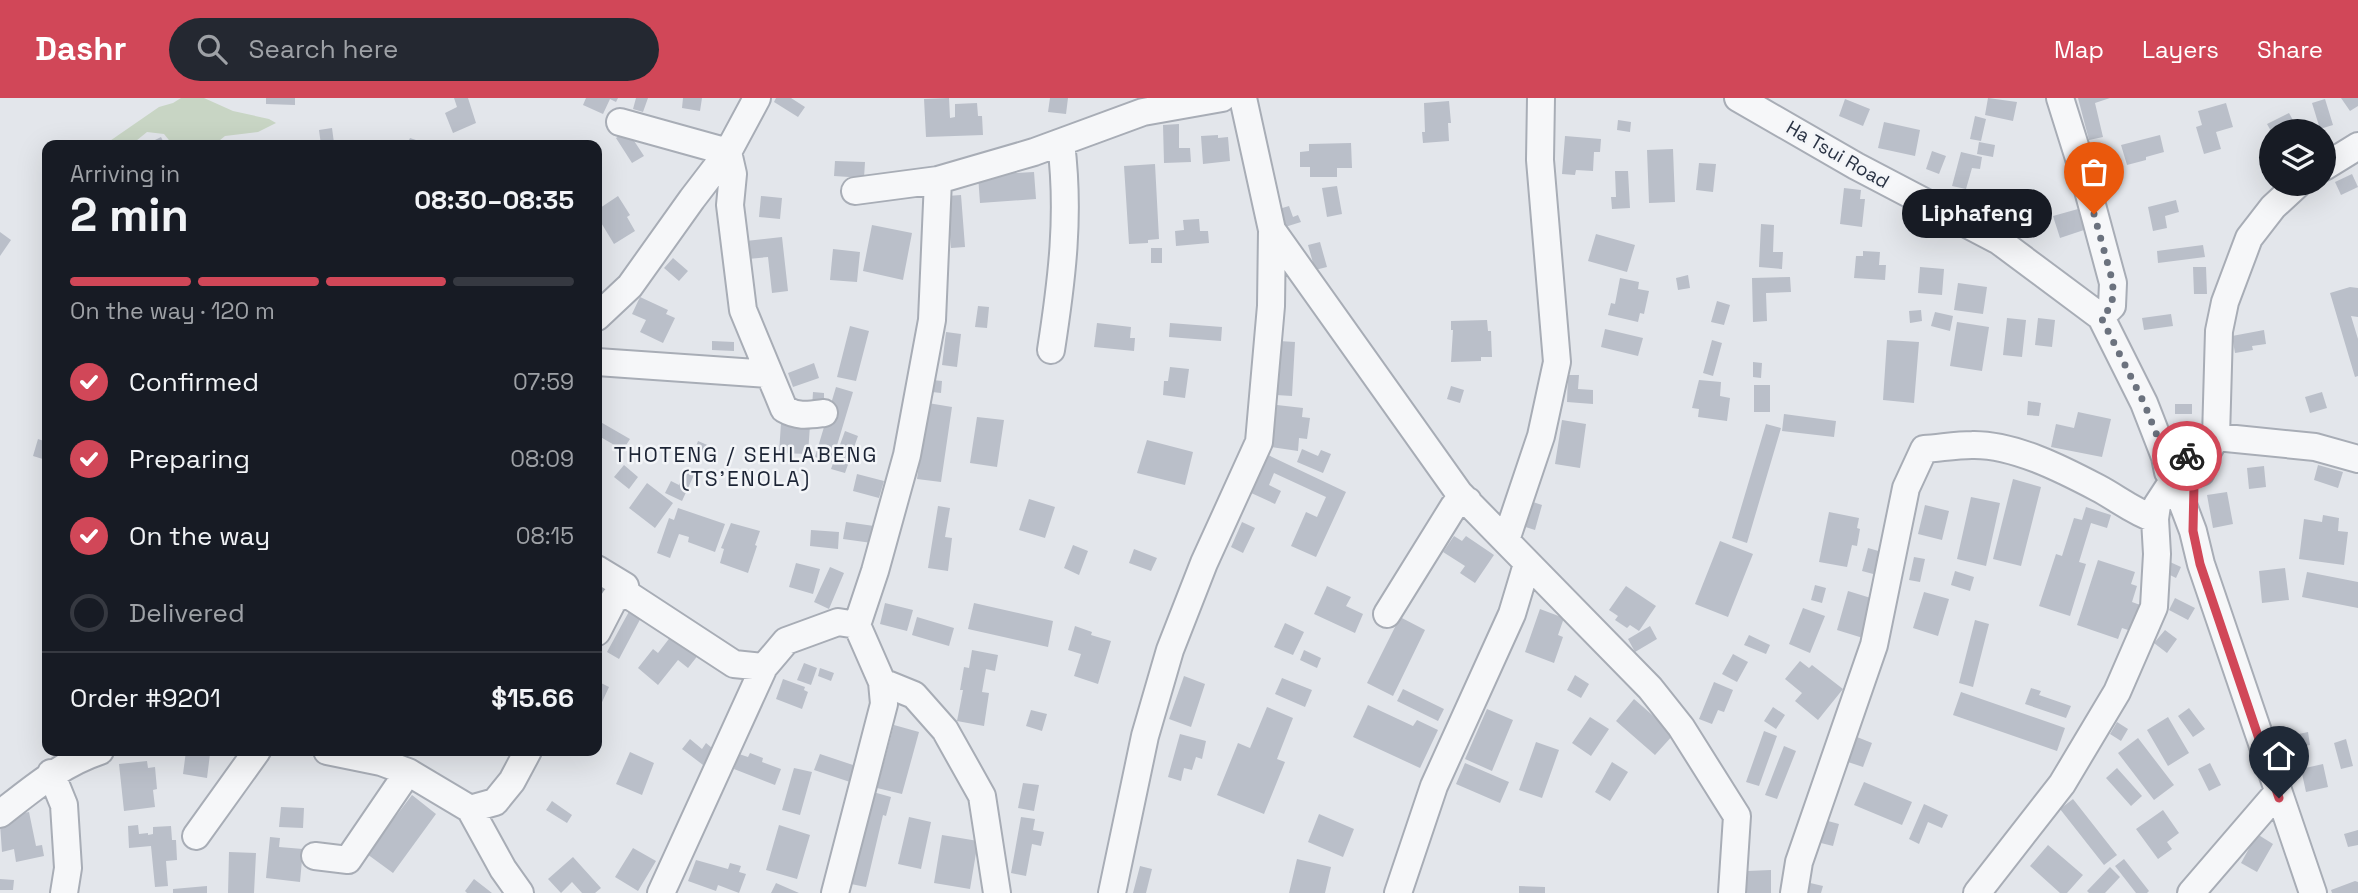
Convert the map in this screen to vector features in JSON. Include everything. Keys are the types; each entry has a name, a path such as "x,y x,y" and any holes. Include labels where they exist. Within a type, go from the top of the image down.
{"street":[{"path":"602,312 629,286 728,152 757,98"},
{"path":"855,191 938,180 1061,143 1143,112 1222,98"},
{"path":"1112,893 1145,736 1170,650 1204,563 1259,442 1271,306 1272,230 1243,98"},
{"path":"1506,540 1541,436 1557,362 1540,160 1541,98"},
{"name":"Ha Tsui Road","path":"1738,98 1856,166 1999,241 2101,317 2144,403 2160,443 2190,466"},
{"path":"2060,98 2082,167 2113,283 2112,306 2101,317"},
{"path":"620,122 728,152"},
{"path":"1051,350 1063,270 1066,179 1061,143"},
{"path":"2336,160 2358,146"},
{"path":"728,152 733,174 730,205 743,310 784,410 805,416 824,413"},
{"path":"835,893 884,704 882,682 857,625 907,455 929,334 938,180"},
{"path":"2284,196 2273,206 2249,238 2225,302 2190,466 2193,531 2200,564 2313,893"},
{"path":"1272,230 1460,493 1650,688 1681,727 1737,816 1732,893"},
{"path":"602,362 769,374"},
{"path":"1794,893 1799,862 1874,645 1906,488 1924,449 1974,444 2028,454 2155,519"},
{"path":"1977,893 2062,784 2117,692 2154,607 2157,505 2190,466 2315,447 2358,459"},
{"path":"1387,614 1454,506 1468,502"},
{"path":"1398,893 1434,786 1512,614 1527,564"},
{"path":"602,572 625,586 627,594 734,664 764,667"},
{"path":"602,622 614,599 627,594"},
{"path":"661,893 764,667 786,640 838,622 857,625"},
{"path":"882,682 914,695 946,730 982,796 997,893"},
{"path":"0,814 51,773 89,756"},
{"path":"195,836 253,756"},
{"path":"352,756 381,762 408,772 470,809 477,826 520,893"},
{"path":"470,809 495,802 512,781 525,756"},
{"path":"314,856 348,860 408,772"},
{"path":"51,773 64,805 68,868 64,893"},
{"path":"2191,893 2278,792"}],"green space":[{"path":"181,98 204,98 233,111 276,123 258,132 225,136 220,140 169,140 164,134 147,132 137,140 111,140 159,107"}],"building":[{"path":"266,98 295,98 295,105 266,104"},
{"path":"454,98 468,98 476,123 453,133 445,113 457,107"},
{"path":"586,98 618,98 616,102 610,99 603,114 583,105"},
{"path":"636,98 648,98 643,112 633,109"},
{"path":"683,98 702,98 700,111 682,108"},
{"path":"776,98 791,98 805,107 798,117 774,102"},
{"path":"949,98 950,118 955,117 955,104 977,103 978,116 982,116 983,135 926,137 924,99"},
{"path":"1050,98 1068,98 1066,114 1048,112"},
{"path":"1988,98 2017,102 2013,121 1985,115"},
{"path":"2078,98 2110,98 2095,103 2103,137 2089,140"},
{"path":"2341,98 2358,98 2358,106 2350,111"},
{"path":"1845,99 1870,109 1863,126 1839,116"},
{"path":"2325,99 2331,119 2317,119 2312,103"},
{"path":"1449,101 1449,141 1423,143 1424,103"},
{"path":"2226,103 2233,127 2216,132 2221,149 2204,154 2196,127 2202,125 2198,111"},
{"path":"2289,113 2292,119 2277,119"},
{"path":"1975,116 1986,119 1981,141 1970,139"},
{"path":"1618,120 1631,122 1630,132 1617,130"},
{"path":"1884,122 1920,130 1915,156 1878,148"},
{"path":"1179,124 1179,148 1190,148 1191,162 1164,163 1163,125"},
{"path":"332,128 334,140 320,140 319,130"},
{"path":"627,130 644,156 632,163 616,138"},
{"path":"1218,135 1218,138 1228,137 1230,161 1203,164 1201,136"},
{"path":"2160,135 2164,152 2127,165 2121,145"},
{"path":"1565,136 1601,139 1600,152 1594,152 1593,171 1576,170 1575,175 1562,174"},
{"path":"1979,142 1995,145 1993,157 1977,154"},
{"path":"1351,143 1352,168 1337,168 1337,177 1310,177 1310,167 1300,167 1300,152 1309,151 1309,144"},
{"path":"1673,149 1675,202 1649,203 1647,150"},
{"path":"1932,151 1946,156 1939,174 1926,169"},
{"path":"1961,152 1982,157 1980,169 1972,168 1966,189 1952,186"},
{"path":"2114,152 2120,171 2103,176 2099,157"},
{"path":"835,161 865,162 864,178 834,176"},
{"path":"1699,163 1716,164 1713,192 1696,190"},
{"path":"1155,164 1159,239 1148,240 1148,243 1129,244 1124,166"},
{"path":"1615,171 1628,171 1630,208 1612,209 1611,197 1616,197"},
{"path":"1034,172 1036,199 980,203 978,175"},
{"path":"2352,174 2358,187 2341,195 2336,182"},
{"path":"1337,186 1342,214 1327,217 1322,188"},
{"path":"1844,188 1861,190 1860,199 1865,199 1862,227 1840,224"},
{"path":"961,195 965,247 951,248 947,196"},
{"path":"618,196 630,215 627,217 635,231 614,244 602,224 602,207"},
{"path":"761,196 782,198 780,219 759,217"},
{"path":"2176,200 2179,212 2165,216 2167,228 2153,231 2148,207"},
{"path":"1289,206 1293,217 1298,215 1301,222 1285,227 1279,209"},
{"path":"2078,209 2084,230 2060,238 2053,216"},
{"path":"1199,219 1200,231 1208,231 1209,243 1176,246 1175,231 1184,230 1183,220"},
{"path":"1761,224 1774,225 1773,252 1783,252 1782,269 1759,267"},
{"path":"872,225 912,233 903,280 863,271"},
{"path":"0,232 11,240 0,256"},
{"path":"1596,234 1635,245 1627,272 1588,261"},
{"path":"782,237 788,291 772,293 768,257 748,259 746,241"},
{"path":"1320,242 1327,267 1315,270 1308,245"},
{"path":"2203,245 2205,257 2158,263 2157,251"},
{"path":"1151,248 1162,248 1162,263 1151,263"},
{"path":"833,249 860,252 857,282 830,280"},
{"path":"1863,251 1880,252 1879,265 1886,265 1885,280 1854,278 1856,256 1863,256"},
{"path":"673,258 688,271 679,281 664,268"},
{"path":"1920,267 1944,269 1942,295 1918,293"},
{"path":"2193,267 2206,267 2207,294 2194,294"},
{"path":"1688,275 1690,288 1678,290 1676,278"},
{"path":"1790,277 1791,292 1766,293 1767,321 1753,322 1752,278"},
{"path":"1620,278 1639,282 1638,289 1649,291 1644,314 1640,313 1638,322 1608,315 1611,303 1615,304"},
{"path":"1958,283 1987,287 1983,314 1954,310"},
{"path":"2350,287 2358,288 2358,317 2351,316 2358,339 2358,376 2355,377 2330,293"},
{"path":"640,297 668,310 666,314 675,318 663,343 640,332 646,320 632,314"},
{"path":"1717,301 1730,305 1724,325 1711,322"},
{"path":"978,306 989,307 987,328 975,327"},
{"path":"1921,310 1922,321 1910,323 1909,311"},
{"path":"1935,312 1953,316 1950,331 1931,326"},
{"path":"2171,314 2173,326 2144,330 2142,318"},
{"path":"2007,318 2026,320 2022,357 2003,355"},
{"path":"2038,318 2055,320 2052,347 2035,345"},
{"path":"1487,320 1488,331 1491,331 1492,357 1481,357 1481,361 1451,362 1451,321"},
{"path":"1957,322 1989,327 1982,371 1950,366"},
{"path":"1097,323 1131,327 1130,338 1135,338 1134,351 1094,347"},
{"path":"1170,323 1222,327 1221,341 1169,337"},
{"path":"850,326 869,331 856,381 837,377"},
{"path":"1605,329 1643,338 1638,356 1601,347"},
{"path":"2264,330 2266,344 2252,346 2253,350 2235,353 2232,336"},
{"path":"946,332 961,334 957,367 942,365"},
{"path":"1712,340 1722,343 1713,376 1703,373"},
{"path":"1887,340 1919,342 1914,403 1883,400"},
{"path":"712,341 734,342 734,351 712,350"},
{"path":"1279,341 1295,342 1292,396 1276,395"},
{"path":"1753,362 1762,363 1761,378 1753,377"},
{"path":"814,363 819,378 793,387 788,373"},
{"path":"1170,367 1189,369 1185,398 1163,395 1164,381 1168,381"},
{"path":"1568,375 1579,375 1578,389 1593,390 1593,404 1567,402"},
{"path":"933,380 942,381 941,393 932,392"},
{"path":"1699,380 1721,382 1720,396 1730,398 1727,421 1698,417 1699,409 1692,408"},
{"path":"1754,385 1770,385 1770,412 1754,412"},
{"path":"1451,386 1464,390 1460,403 1447,399"},
{"path":"836,387 853,392 832,462 815,457"},
{"path":"813,392 824,393 824,409 812,408"},
{"path":"2322,392 2327,408 2310,413 2305,397"},
{"path":"2028,401 2041,403 2039,416 2027,415"},
{"path":"928,403 952,407 941,482 917,479"},
{"path":"2175,404 2192,404 2192,414 2175,414"},
{"path":"1277,405 1303,408 1302,417 1310,418 1307,439 1299,438 1298,451 1271,447"},
{"path":"2078,412 2111,419 2102,457 2051,447 2056,424 2074,428"},
{"path":"1784,414 1836,421 1834,437 1782,431"},
{"path":"977,417 1004,420 997,467 970,463"},
{"path":"1562,420 1586,424 1580,468 1555,464"},
{"path":"602,423 630,439 623,450 602,438"},
{"path":"781,423 810,425 808,454 779,453"},
{"path":"1766,424 1781,428 1747,543 1732,538"},
{"path":"845,431 858,436 845,473 831,469"},
{"path":"38,439 42,440 42,459 33,456"},
{"path":"1147,440 1193,452 1185,485 1137,473"},
{"path":"698,441 712,447 708,458 694,452"},
{"path":"1302,449 1318,456 1321,450 1331,454 1323,473 1297,462"},
{"path":"1266,454 1346,492 1316,557 1291,546 1306,512 1317,517 1326,497 1274,473 1269,485 1281,491 1275,504 1249,492"},
{"path":"624,465 638,477 629,489 614,477"},
{"path":"2318,465 2343,472 2338,488 2314,480"},
{"path":"2264,466 2266,487 2249,489 2247,468"},
{"path":"685,471 694,475 682,501 665,493 671,481 679,485"},
{"path":"857,474 884,481 879,498 853,491"},
{"path":"2013,479 2041,487 2021,566 1993,559"},
{"path":"647,483 673,503 655,528 629,508"},
{"path":"2227,492 2233,524 2213,528 2207,495"},
{"path":"1971,497 2000,503 1986,566 1957,559"},
{"path":"1029,499 1055,507 1045,538 1019,530"},
{"path":"1530,501 1542,505 1535,530 1522,526"},
{"path":"1925,505 1949,511 1942,540 1918,534"},
{"path":"938,506 950,508 945,537 952,538 948,571 928,568"},
{"path":"2086,507 2111,515 2107,528 2091,523 2079,562 2086,564 2070,616 2039,606 2056,554 2062,556 2074,518 2082,520"},
{"path":"678,508 725,524 715,552 688,542 689,537 679,534 670,558 657,553 669,518 674,520"},
{"path":"1829,512 1859,518 1857,546 1852,545 1847,567 1819,562"},
{"path":"2323,515 2339,518 2338,531 2348,532 2344,565 2299,559 2304,519 2322,522"},
{"path":"846,522 874,526 872,543 843,539"},
{"path":"1242,522 1255,528 1243,553 1231,547"},
{"path":"731,523 760,531 748,573 720,563 724,549 721,548"},
{"path":"811,530 839,532 838,549 810,546"},
{"path":"1454,536 1462,541 1466,536 1494,555 1475,583 1460,573 1465,566 1443,552"},
{"path":"1720,541 1753,554 1728,617 1695,604"},
{"path":"1073,545 1088,551 1079,575 1064,568"},
{"path":"1868,548 1882,552 1877,575 1862,571"},
{"path":"1134,549 1157,558 1151,571 1129,563"},
{"path":"1914,557 1925,559 1920,582 1909,580"},
{"path":"2098,560 2135,572 2131,584 2137,586 2132,602 2143,606 2134,632 2122,628 2118,639 2077,625"},
{"path":"2170,562 2181,567 2176,578 2166,573"},
{"path":"796,563 820,569 813,594 789,587"},
{"path":"830,567 844,573 829,609 814,602"},
{"path":"2285,568 2289,600 2262,603 2259,571"},
{"path":"1955,571 1974,577 1970,591 1951,585"},
{"path":"2307,572 2358,582 2358,608 2302,597"},
{"path":"1815,585 1826,588 1822,603 1811,600"},
{"path":"1327,586 1351,597 1346,606 1363,614 1355,633 1314,614"},
{"path":"1626,586 1656,606 1639,631 1630,625 1627,628 1615,620 1618,616 1609,610"},
{"path":"1848,591 1874,599 1863,638 1837,630"},
{"path":"1924,592 1949,599 1938,636 1913,628"},
{"path":"2175,598 2195,608 2188,620 2169,610"},
{"path":"885,603 913,610 907,631 880,624"},
{"path":"974,603 1053,621 1048,647 968,629"},
{"path":"632,606 644,612 619,659 607,652"},
{"path":"1803,608 1825,616 1810,653 1789,644"},
{"path":"1540,609 1564,618 1558,635 1563,637 1554,663 1525,652"},
{"path":"917,617 954,628 949,646 912,635"},
{"path":"1400,617 1425,630 1393,696 1367,683"},
{"path":"1975,620 1989,624 1973,687 1959,683"},
{"path":"1285,623 1304,632 1293,655 1274,647"},
{"path":"1075,626 1092,632 1091,635 1111,641 1098,684 1074,676 1081,654 1068,650"},
{"path":"1650,626 1657,639 1635,652 1628,639"},
{"path":"2165,630 2177,639 2167,653 2154,643"},
{"path":"675,631 699,654 688,668 678,660 658,685 638,668 653,649 658,653"},
{"path":"1749,635 1770,645 1766,654 1744,645"},
{"path":"972,650 998,655 995,671 986,669 982,692 989,693 984,726 957,721 964,667 969,668"},
{"path":"1304,650 1321,658 1317,668 1300,660"},
{"path":"1733,654 1748,662 1737,682 1722,674"},
{"path":"1800,661 1809,668 1812,665 1843,689 1818,720 1795,701 1802,693 1785,679"},
{"path":"804,663 817,668 811,685 797,680"},
{"path":"820,668 834,673 831,681 818,676"},
{"path":"1575,675 1589,684 1581,698 1567,690"},
{"path":"1184,676 1205,684 1191,727 1169,719"},
{"path":"1282,678 1312,690 1305,707 1275,694"},
{"path":"783,679 805,687 804,690 808,692 802,709 776,699"},
{"path":"1714,682 1733,690 1724,712 1718,710 1712,724 1699,719"},
{"path":"602,684 609,687 602,702"},
{"path":"2031,688 2041,691 2039,695 2071,706 2066,718 2025,704"},
{"path":"1403,689 1444,709 1438,721 1397,701"},
{"path":"1961,692 2065,728 2057,751 1953,715"},
{"path":"1634,699 1674,734 1655,755 1616,721"},
{"path":"1368,705 1413,726 1417,720 1438,730 1420,768 1353,737"},
{"path":"1267,707 1293,718 1277,759 1285,762 1264,814 1217,795 1238,743 1250,748"},
{"path":"1773,707 1785,715 1776,729 1764,721"},
{"path":"2189,708 2205,729 2193,737 2178,716"},
{"path":"1487,709 1513,720 1492,771 1465,759"},
{"path":"1031,710 1047,714 1042,731 1026,726"},
{"path":"1590,717 1609,729 1591,756 1572,743"},
{"path":"2168,717 2189,753 2168,766 2147,730"},
{"path":"2117,722 2128,729 2121,741 2110,734"},
{"path":"894,725 919,732 902,794 877,788"},
{"path":"1764,731 1777,736 1759,786 1746,782"},
{"path":"2308,732 2310,745 2288,750 2285,737"},
{"path":"1180,734 1206,741 1202,759 1196,757 1192,770 1184,768 1181,781 1168,777"},
{"path":"1857,737 1872,743 1863,767 1848,762"},
{"path":"2138,738 2174,785 2154,800 2118,753"},
{"path":"690,739 702,749 706,743 718,753 707,768 682,749"},
{"path":"2346,739 2353,766 2341,769 2334,743"},
{"path":"1536,742 1559,750 1542,798 1519,790"},
{"path":"1784,746 1796,751 1777,799 1765,795"},
{"path":"630,752 654,763 642,795 616,784"},
{"path":"750,753 763,758 762,762 781,769 775,785 734,769 739,754 748,757"},
{"path":"820,754 859,767 853,783 814,770"},
{"path":"185,756 210,756 207,778 183,774"},
{"path":"147,761 148,768 155,767 155,807 124,811 119,764"},
{"path":"1612,762 1628,772 1610,801 1595,792"},
{"path":"1465,763 1509,782 1500,803 1456,784"},
{"path":"2210,763 2221,785 2209,791 2198,769"},
{"path":"2323,764 2328,787 2306,792 2301,769"},
{"path":"794,768 812,772 800,815 782,810"},
{"path":"2117,768 2142,796 2131,806 2106,778"},
{"path":"1864,782 1912,802 1902,825 1854,805"},
{"path":"1023,783 1039,785 1034,811 1018,808"},
{"path":"873,792 891,797 886,816 883,815 866,887 851,884"},
{"path":"412,795 436,814 393,873 367,854"},
{"path":"2073,799 2117,855 2104,865 2060,809"},
{"path":"552,801 572,815 567,823 546,810"},
{"path":"1924,804 1948,815 1942,828 1928,822 1919,844 1909,839"},
{"path":"281,807 304,808 303,828 279,827"},
{"path":"2163,810 2179,833 2167,842 2172,849 2158,859 2136,829"},
{"path":"29,812 36,846 42,845 44,856 16,862 14,849 2,852 0,824 15,821 13,815"},
{"path":"1319,814 1354,829 1343,857 1308,842"},
{"path":"909,817 931,822 921,869 898,864"},
{"path":"1021,817 1035,819 1033,830 1044,832 1041,846 1032,844 1026,876 1011,873"},
{"path":"1828,821 1839,824 1833,846 1821,843"},
{"path":"138,825 139,834 148,835 153,834 153,827 171,826 172,840 176,840 177,860 166,861 168,886 155,887 151,846 129,848 128,826"},
{"path":"779,825 810,835 797,879 766,870"},
{"path":"2358,830 2358,845 2348,847 2344,834"},
{"path":"2257,834 2273,844 2257,872 2241,863"},
{"path":"942,835 978,841 970,889 934,883"},
{"path":"270,837 280,838 279,847 303,849 300,882 266,878"},
{"path":"2048,845 2083,875 2067,893 2060,893 2030,866"},
{"path":"633,848 656,861 638,891 615,877"},
{"path":"229,852 256,853 254,893 228,893"},
{"path":"573,857 601,888 595,893 582,893 572,882 561,893 548,879"},
{"path":"1297,859 1331,867 1325,893 1289,893"},
{"path":"2124,859 2149,891 2147,893 2136,893 2115,866"},
{"path":"696,860 728,869 730,863 741,866 739,872 746,874 739,893 718,885 716,891 688,881"},
{"path":"1140,866 1152,869 1146,893 1133,893"},
{"path":"2110,867 2120,877 2105,893 2089,893 2087,891"},
{"path":"1771,870 1771,893 1747,893 1747,871"},
{"path":"0,879 14,880 13,890 0,890"},
{"path":"474,879 492,893 467,893 465,891"},
{"path":"1806,882 1823,886 1821,893 1803,893"},
{"path":"2358,882 2358,893 2332,893 2331,890"},
{"path":"776,883 799,893 771,893"},
{"path":"207,886 207,893 173,893 173,889"},
{"path":"1519,886 1545,887 1545,893 1519,893"}],"way so far":[{"path":"2094,214 2113,283 2112,306 2101,317 2144,403 2160,443 2172,452 2187,456"}],"place":[{"name":"Liphafeng","path":"2094,214"}],"district":[{"name":"THOTENG / SEHLABENG (TS'ENOLA)","path":"746,467"}],"route":[{"path":"2187,456 2198,462 2201,472 2194,484 2193,531 2200,564 2279,798"}]}
